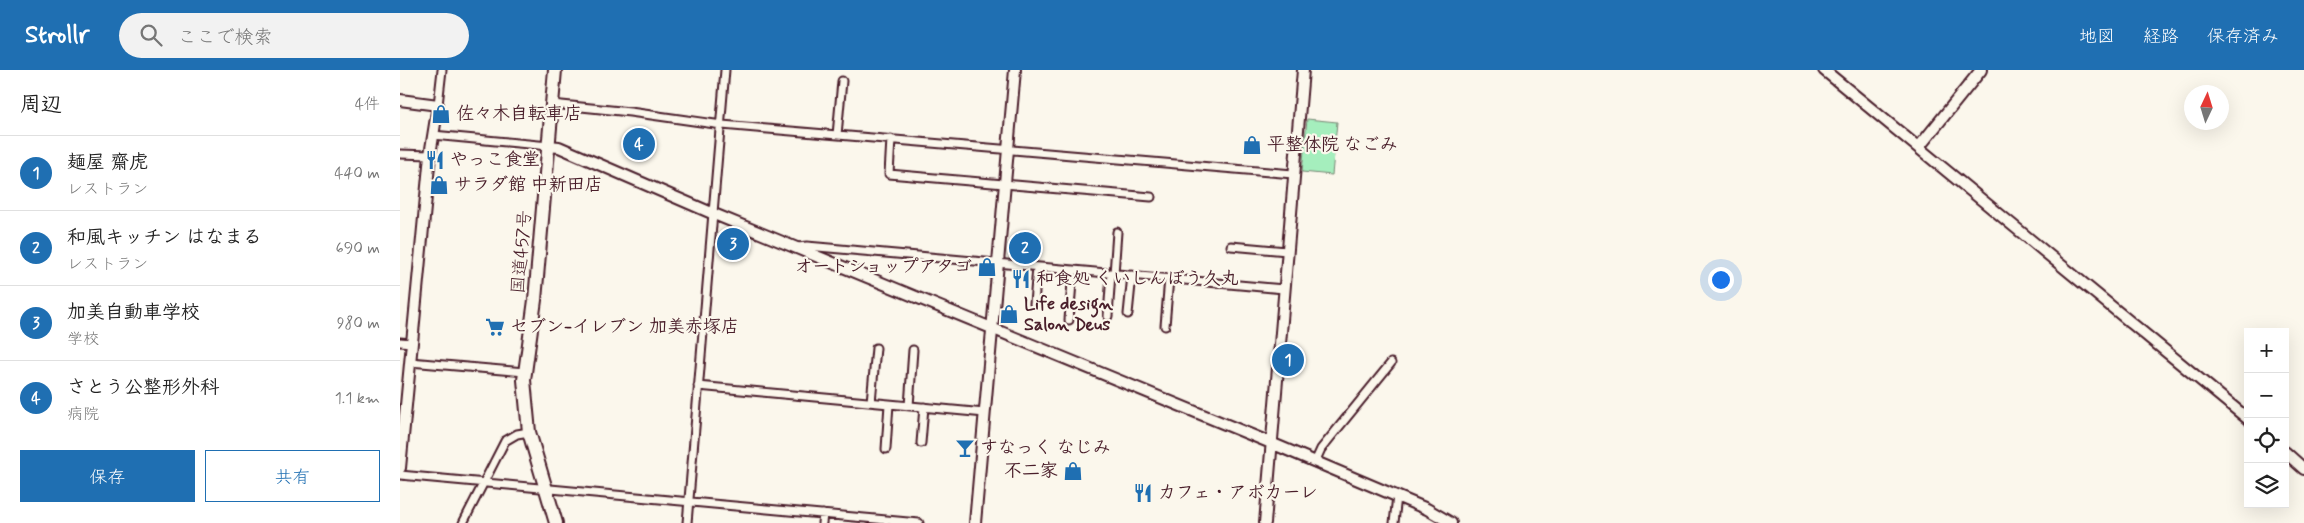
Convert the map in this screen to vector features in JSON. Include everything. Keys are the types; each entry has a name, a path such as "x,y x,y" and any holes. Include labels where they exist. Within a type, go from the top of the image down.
{"highway":[{"name":"国道457号","path":"555,70 535,300 524,380 529,432 556,523"}],"street":[{"path":"400,468 430,155 442,70"},
{"path":"686,523 726,70"},
{"path":"976,523 1015,70"},
{"path":"1265,523 1303,70"},
{"path":"1824,70 1919,147 1988,207 2247,418"},
{"path":"1919,147 1981,70"},
{"path":"837,135 842,81"},
{"path":"400,100 438,105"},
{"path":"552,104 630,112 722,125 1294,174"},
{"path":"433,135 558,147 714,214 993,327 1271,443 1396,501 1426,509 1452,523"},
{"path":"891,139 888,174 1151,197"},
{"path":"400,154 430,155"},
{"path":"1108,316 1117,232"},
{"path":"1231,246 1287,251"},
{"path":"798,247 817,247 1284,289"},
{"path":"1034,304 1037,267"},
{"path":"1069,320 1073,270"},
{"path":"1128,314 1132,275"},
{"path":"1164,326 1169,278"},
{"path":"400,342 412,343"},
{"path":"871,402 876,348"},
{"path":"909,406 914,350"},
{"path":"410,362 525,372"},
{"path":"1315,462 1321,448 1391,363"},
{"path":"698,386 985,413"},
{"path":"886,449 889,404"},
{"path":"921,443 924,407"},
{"path":"462,523 505,441 517,434 529,432"},
{"path":"2289,456 2304,469"},
{"path":"400,475 919,523"},
{"path":"1394,523 1396,501"},
{"path":"822,523 823,514"}],"green space":[{"path":"1307,119 1337,122 1332,175 1302,172"}],"waterway":[{"path":"1149,398 1255,442"},
{"path":"1282,454 1428,515"}],"place":[{"name":"佐々木自転車店","path":"441,114"},
{"name":"さとう公整形外科","path":"639,144"},
{"name":"平整体院 なごみ","path":"1252,145"},
{"name":"やっこ食堂","path":"435,160"},
{"name":"サラダ館 中新田店","path":"439,185"},
{"name":"加美自動車学校","path":"733,244"},
{"name":"和風キッチン はなまる","path":"1025,248"},
{"name":"オートショップアタゴ","path":"987,267"},
{"name":"和食処 くいしんぼう久丸","path":"1021,279"},
{"name":"Life design Salon Deus","path":"1009,314"},
{"name":"セブン-イレブン 加美赤塚店","path":"495,327"},
{"name":"麺屋 齋虎","path":"1288,360"},
{"name":"すなっく なじみ","path":"965,448"},
{"name":"不二家","path":"1073,471"},
{"name":"カフェ・アボカーレ","path":"1143,493"}]}
